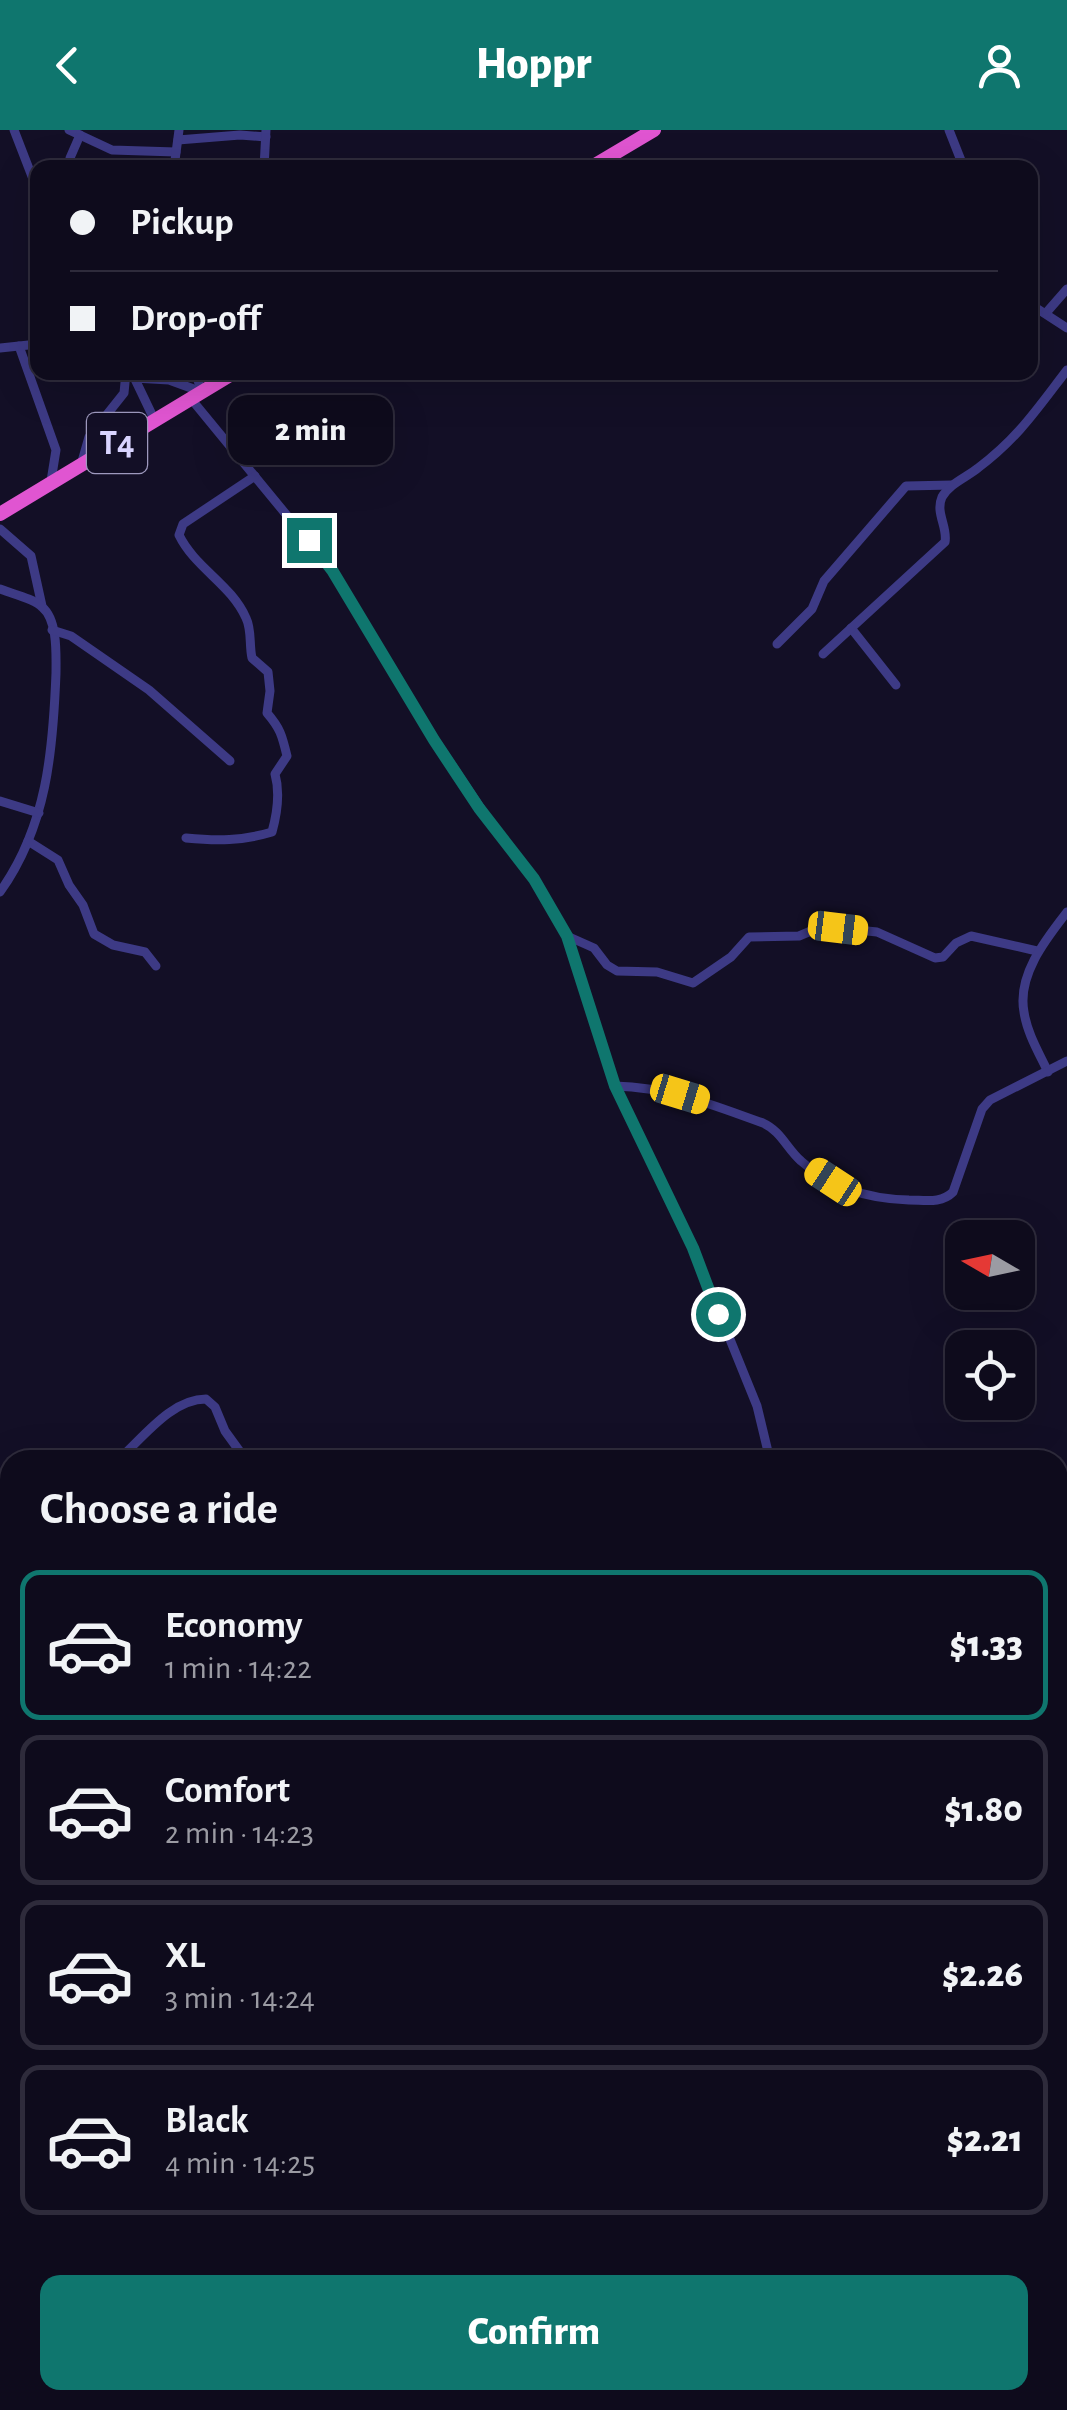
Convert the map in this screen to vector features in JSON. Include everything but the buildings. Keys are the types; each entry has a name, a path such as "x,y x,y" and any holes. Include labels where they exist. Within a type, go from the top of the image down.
{"highway":[{"path":"603,160 654,130"},
{"name":"T4","path":"0,514 222,380"}],"street":[{"path":"14,130 30,171"},
{"path":"69,130 112,150 176,152"},
{"path":"70,160 93,130"},
{"path":"948,130 961,160"},
{"path":"175,160 179,135 266,133 264,160"},
{"path":"1046,313 1067,289"},
{"path":"1038,308 1067,328"},
{"path":"0,348 30,345"},
{"path":"19,346 30,377"},
{"path":"824,654 945,542 939,506 946,492 1025,428 1067,370"},
{"path":"31,380 56,450 51,481"},
{"path":"81,465 90,437 124,393 129,380"},
{"path":"134,380 154,420"},
{"path":"169,380 197,396 255,476 332,570 434,740 479,808 534,879 567,936 615,1086 693,1248 757,1406 768,1450"},
{"path":"195,380 197,396"},
{"path":"186,838 232,842 272,832 275,822 278,783 274,774 287,756 281,730 267,713 268,672 252,658 249,622 239,605 186,550 178,535 183,524 255,476"},
{"path":"778,644 812,609 824,580 906,486 955,484"},
{"path":"0,529 31,556 56,650 51,765 39,813 18,866 0,892"},
{"path":"0,589 42,606"},
{"path":"850,628 896,685"},
{"path":"52,630 71,636 149,690 230,760"},
{"path":"0,801 39,813"},
{"path":"28,840 58,860 94,934 113,945 145,952 156,966"},
{"path":"1048,1072 1023,1008 1037,951 1067,912"},
{"path":"567,936 594,948 606,965 617,971 657,972 692,983 731,957 750,937 799,936 824,928 877,932 935,958 943,957 956,943 971,936 1037,951"},
{"path":"615,1086 680,1094 763,1123 774,1128 801,1161 856,1194 889,1200 937,1201 954,1192 982,1110 990,1100 1067,1061"},
{"path":"129,1450 174,1409 192,1399 206,1399 215,1407 239,1450"}],"route":[{"path":"309,540 332,570 420,718 479,808 534,879 567,936 615,1086 693,1248 718,1314"}]}
